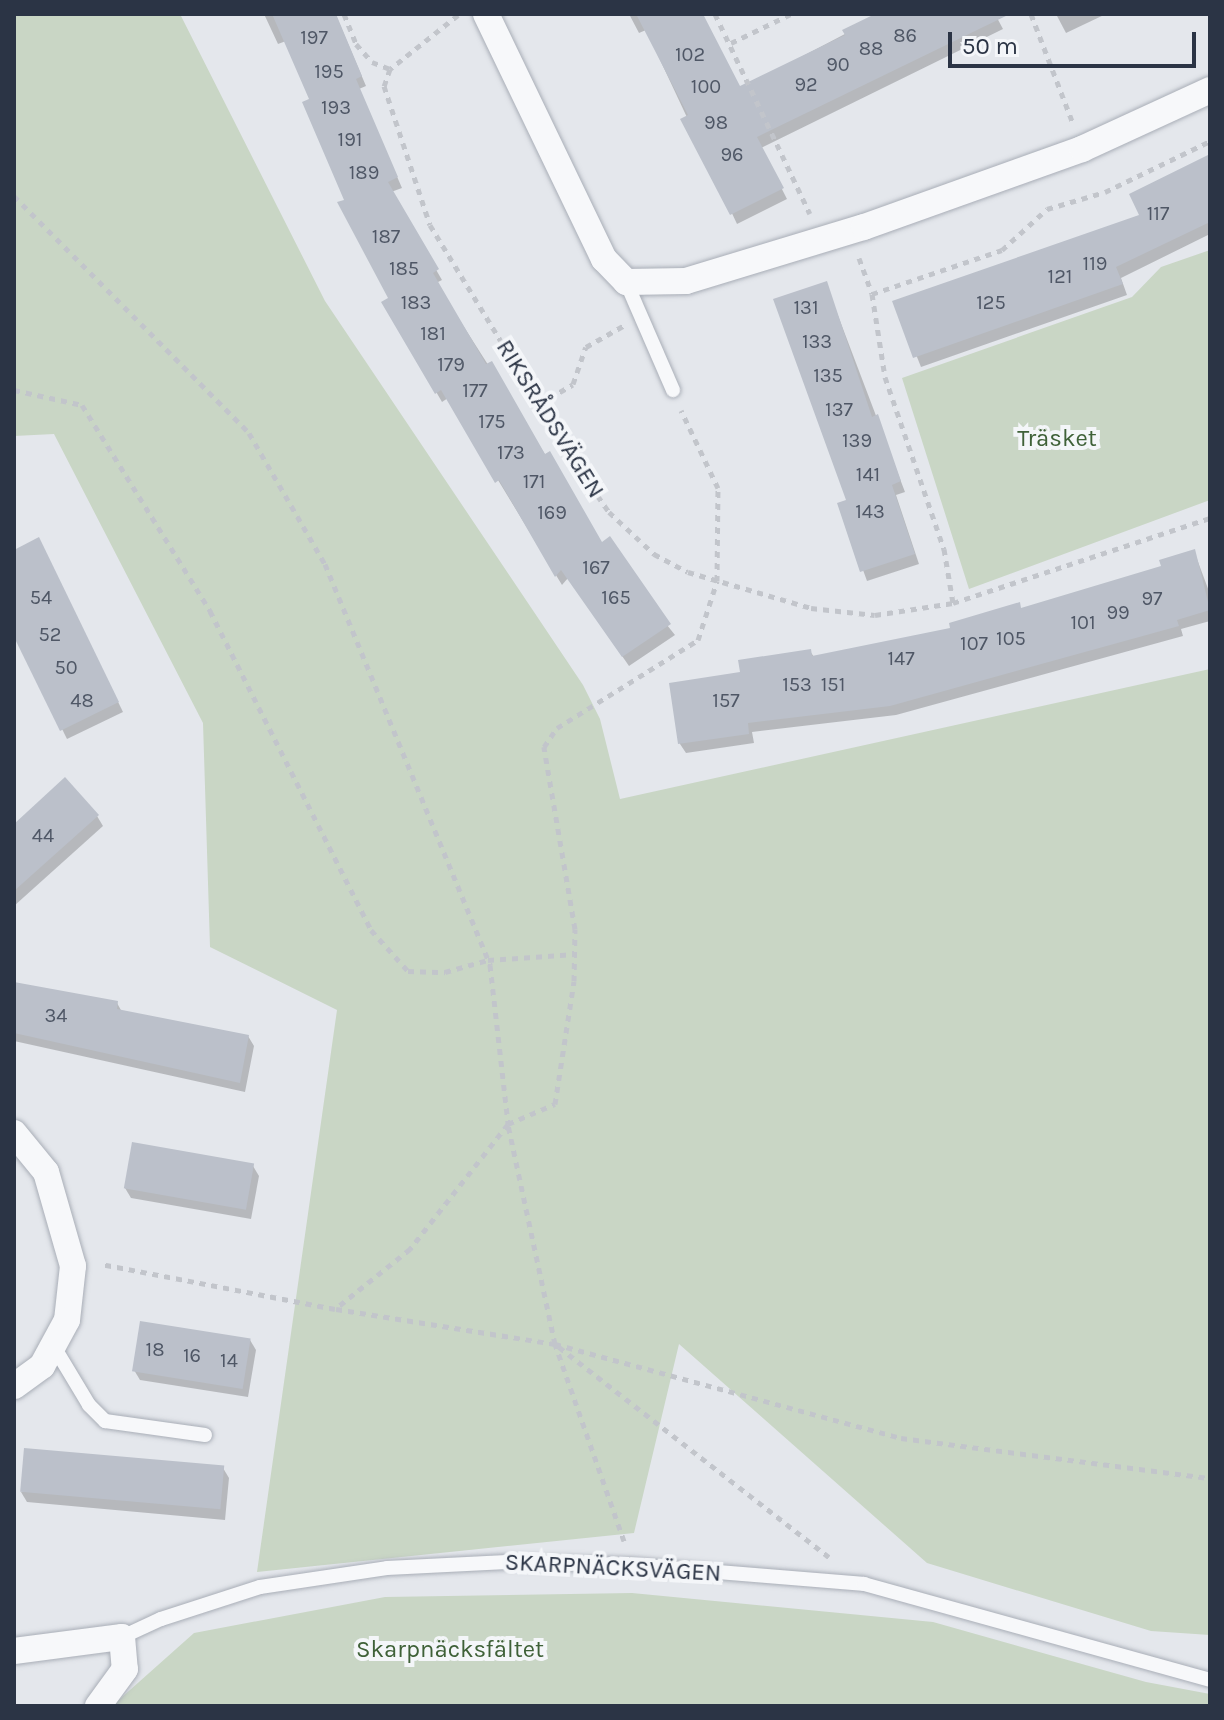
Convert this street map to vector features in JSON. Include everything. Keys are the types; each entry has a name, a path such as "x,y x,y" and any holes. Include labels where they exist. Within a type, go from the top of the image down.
{"street":[{"path":"486,14 604,259 626,282 686,281 850,231 1082,149 1210,90"},
{"path":"14,1133 46,1172 69,1238 73,1266 67,1320 42,1366 14,1386"},
{"path":"98,1706 125,1669 122,1637"},
{"name":"SKARPNÄCKSVÄGEN","path":"14,1651 122,1637"}],"lane":[{"path":"626,282 638,319 673,390"},
{"path":"53,1345 89,1405 105,1421 205,1435"},
{"name":"SKARPNÄCKSVÄGEN","path":"122,1637 161,1619 260,1587 387,1568 507,1562 633,1565 864,1584 1210,1680"}],"path":[{"path":"344,14 356,44 372,62 390,69 459,14"},
{"path":"715,14 822,240"},
{"path":"731,43 791,14"},
{"path":"1031,14 1082,149"},
{"name":"RIKSRÅDSVÄGEN","path":"390,69 384,86 388,106 410,153 430,225 538,404 609,512 654,554 717,581 811,608 875,615 953,603 1210,518"},
{"path":"872,294 1002,250 1047,209 1105,192 1210,141"},
{"path":"14,196 249,433 325,564 488,960 508,1124 555,1344 633,1565"},
{"path":"850,231 872,294 885,377 944,549 953,603"},
{"path":"538,404 573,384 586,347 638,319"},
{"path":"14,390 82,405 210,611 371,930 408,971 445,972 488,960 575,954"},
{"path":"335,1309 410,1249 508,1124 555,1104 575,954 575,929 544,747 557,728 698,640 717,581 718,488 673,390"},
{"path":"92,1263 335,1309 555,1344 901,1438 1210,1478"},
{"path":"555,1344 864,1584"}],"green space":[{"path":"14,14 180,14 325,301 583,685 600,719 620,799 1210,669 1210,1635 1151,1631 927,1563 679,1344 634,1533 257,1572 337,1010 210,947 203,723 54,434 14,436"},
{"name":"Träsket","path":"1210,250 1210,500 969,589 902,378 1132,297 1161,267"},
{"name":"Skarpnäcksfältet","path":"632,1593 933,1622 1146,1682 1210,1694 1210,1706 112,1706 194,1633 385,1597"}],"building":[{"path":"272,14 336,14 362,76 356,79 398,177 388,182 439,269 433,273 486,364 492,361 545,454 550,451 602,542 610,536 671,624 622,657 561,570 555,577 499,480 495,483 441,390 435,394 381,302 388,298 337,202 344,200 302,102 309,99"},
{"path":"636,14 703,14 740,86 845,35 842,30 875,14 1010,14 757,137 784,188 730,215 680,119 688,115"},
{"path":"1210,154 1210,222 1116,267 1123,284 913,358 892,301 1139,215 1129,194"},
{"path":"827,281 872,417 878,414 901,481 892,485 915,554 860,572 837,503 846,500 773,299"},
{"path":"39,537 119,702 60,731 14,637 14,550"},
{"path":"1195,549 1210,610 1177,620 1179,626 890,706 748,723 749,734 678,744 669,683 740,672 738,660 811,649 812,656 950,628 949,623 1020,602 1021,608 1161,566 1159,560"},
{"path":"65,777 99,815 14,891 14,824"},
{"path":"14,982 118,1001 117,1009 249,1035 240,1083 14,1033"},
{"path":"132,1142 254,1164 246,1210 124,1188"},
{"path":"140,1321 251,1339 243,1389 132,1371"},
{"path":"24,1448 224,1466 220,1509 20,1492"}]}
